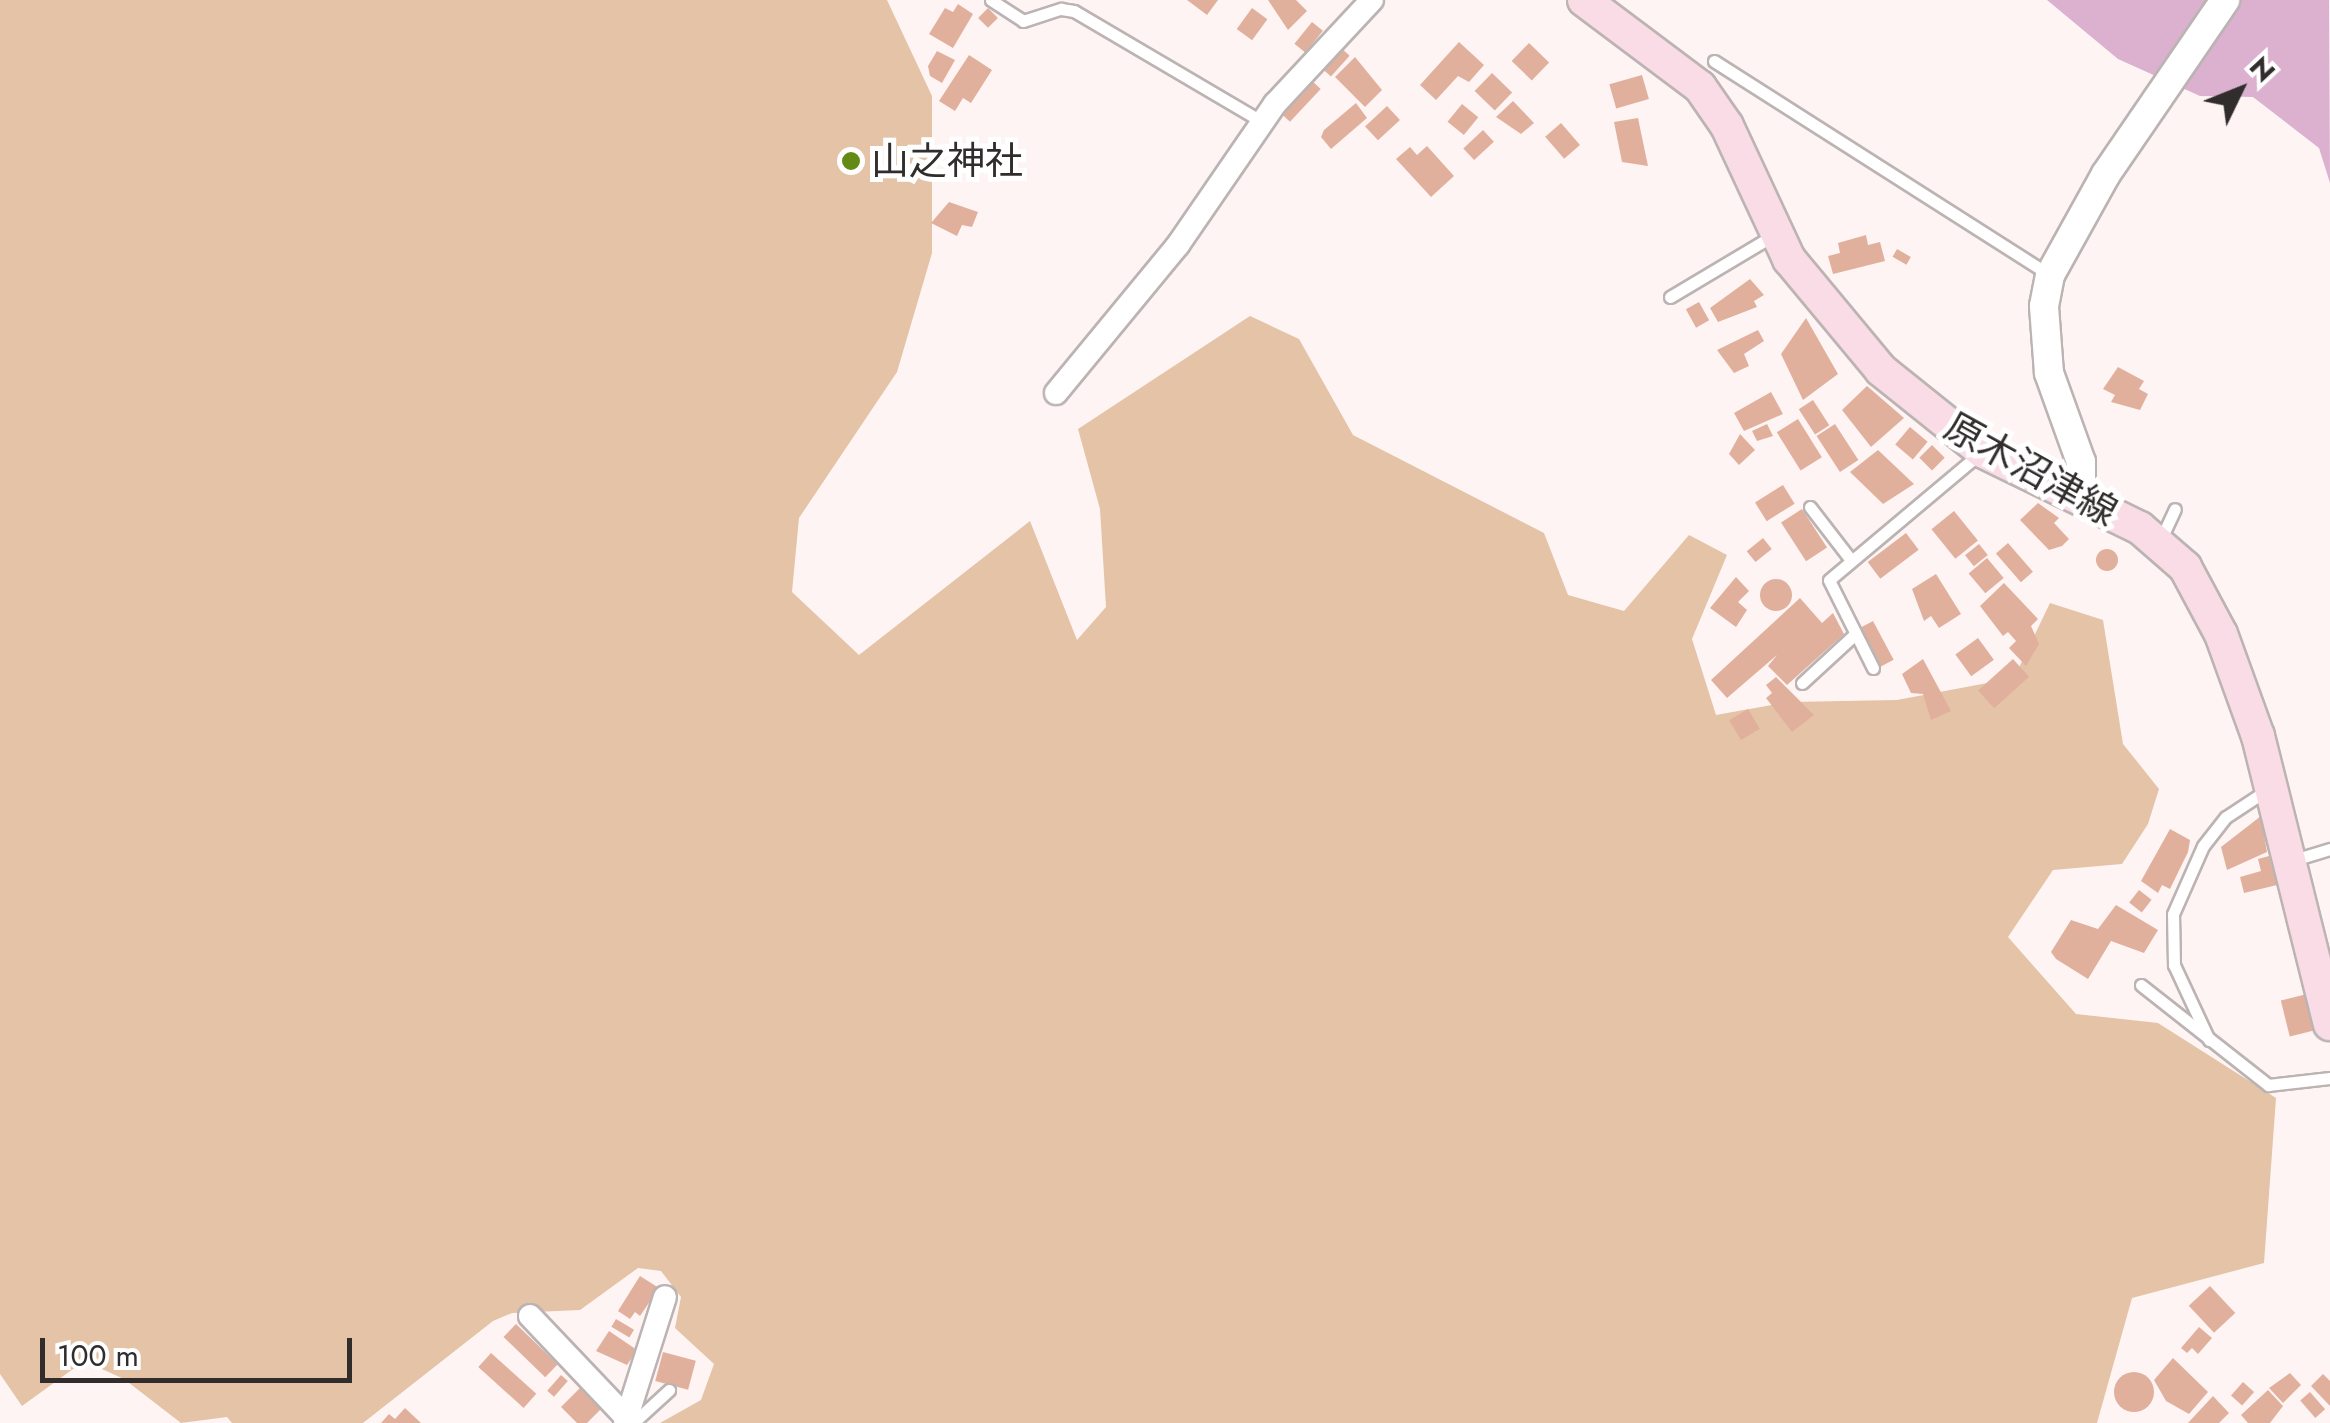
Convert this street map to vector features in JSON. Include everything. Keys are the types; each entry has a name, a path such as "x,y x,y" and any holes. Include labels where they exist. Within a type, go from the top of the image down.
{"main road":[{"name":"原木沼津線","path":"1584,0 1700,87 1727,126 1774,235 1848,336 1982,451 2160,541 2185,567 2221,634 2270,788 2330,1024"}],"street":[{"path":"1056,393 1178,245 1267,117 1372,0"},
{"path":"2081,498 2081,462 2049,373 2044,306 2051,270 2106,174 2225,0"},
{"path":"628,1421 665,1297"},
{"path":"530,1316 628,1421"}],"lane":[{"path":"990,0 1024,21 1062,9 1074,12 1256,118 1267,117"},
{"path":"1714,61 2051,270"},
{"path":"1670,297 1774,235"},
{"path":"1873,668 1828,586 1852,560 1982,451"},
{"path":"1810,507 1852,560"},
{"path":"2160,541 2175,509"},
{"path":"1802,682 1854,634"},
{"path":"2209,1040 2174,964 2172,914 2202,846 2246,800 2270,788"},
{"path":"2290,861 2330,849"},
{"path":"2141,985 2277,1088 2330,1078"},
{"path":"628,1421 669,1390"}],"shaded area":[{"path":"0,0 887,0 932,96 932,253 897,372 799,518 792,592 859,655 1030,521 1077,640 1106,607 1100,509 1078,429 1250,316 1299,339 1353,435 1544,533 1568,595 1624,611 1689,535 1727,555 1692,639 1716,715 1789,702 1897,700 2014,678 2050,603 2103,620 2123,744 2159,789 2148,824 2122,864 2053,870 2008,937 2076,1014 2158,1023 2276,1098 2264,1263 2132,1298 2097,1423 660,1423 701,1400 714,1364 675,1328 681,1297 661,1271 638,1268 580,1310 512,1313 493,1321 363,1423 232,1423 227,1417 181,1423 124,1379 84,1361 22,1406 0,1374"},
{"path":"2047,0 2329,0 2330,183 2319,148 2253,97 2200,96 2118,59"}],"building":[{"path":"1187,0 1218,0 1207,15"},
{"path":"1268,0 1296,0 1307,11 1288,30"},
{"path":"958,4 973,14 953,48 929,34 945,8 953,12"},
{"path":"988,8 998,18 988,28 978,18"},
{"path":"1252,8 1267,19 1252,40 1237,29"},
{"path":"1312,22 1323,31 1305,53 1294,44"},
{"path":"1459,42 1484,65 1469,82 1458,76 1436,100 1420,85"},
{"path":"1529,43 1549,62 1532,80 1512,61"},
{"path":"1340,47 1350,56 1331,77 1321,68"},
{"path":"937,51 955,60 942,83 930,76 928,66"},
{"path":"969,55 992,70 971,103 963,98 955,111 939,101"},
{"path":"1355,57 1382,90 1365,107 1335,77"},
{"path":"1492,73 1512,92 1495,110 1475,91"},
{"path":"1642,75 1649,99 1616,108 1609,84"},
{"path":"1309,78 1321,89 1290,122 1278,111"},
{"path":"1513,101 1534,123 1521,134 1496,117"},
{"path":"1356,103 1367,118 1331,149 1321,137 1324,130"},
{"path":"1462,104 1478,117 1464,135 1448,122"},
{"path":"1387,106 1400,120 1378,140 1365,126"},
{"path":"1638,118 1648,166 1622,162 1614,122"},
{"path":"1561,123 1580,145 1564,159 1545,137"},
{"path":"1483,130 1494,142 1474,160 1463,148"},
{"path":"1427,146 1454,176 1431,197 1396,159 1410,147 1417,155"},
{"path":"949,202 978,212 972,227 962,225 957,236 931,223"},
{"path":"1866,235 1868,245 1880,242 1885,261 1833,274 1828,256 1840,253 1838,243"},
{"path":"1897,249 1911,257 1906,265 1892,257"},
{"path":"1750,279 1764,295 1754,301 1757,307 1718,322 1710,308"},
{"path":"1699,302 1709,320 1696,328 1686,309"},
{"path":"1806,318 1838,374 1803,400 1781,354"},
{"path":"1758,330 1764,341 1744,354 1749,366 1734,373 1717,350"},
{"path":"2118,367 2144,381 2139,389 2148,394 2140,410 2111,402 2115,395 2103,389"},
{"path":"1867,386 1904,418 1871,447 1842,410"},
{"path":"1771,392 1783,414 1744,431 1734,413"},
{"path":"1813,400 1829,425 1815,434 1799,409"},
{"path":"1798,419 1822,457 1801,470 1777,432"},
{"path":"1767,424 1773,436 1757,441 1752,431"},
{"path":"1835,424 1858,460 1840,472 1817,436"},
{"path":"1910,427 1928,442 1913,459 1895,445"},
{"path":"1740,434 1755,450 1739,465 1729,454"},
{"path":"1932,445 1945,458 1932,470 1919,458"},
{"path":"1878,450 1914,484 1883,504 1850,472"},
{"path":"1783,485 1795,504 1767,521 1755,502"},
{"path":"2038,503 2059,518 2054,523 2069,539 2062,546 2049,550 2020,520"},
{"path":"1802,509 1827,548 1806,561 1781,523"},
{"path":"1954,511 1978,541 1955,559 1931,529"},
{"path":"1906,533 1919,550 1880,579 1868,562"},
{"path":"1763,538 1772,549 1755,562 1747,551"},
{"path":"2008,543 2033,572 2021,582 1996,553"},
{"path":"1979,544 1988,555 1974,566 1965,555"},
{"path":"2107,549 2115,552 2115,568 2107,571 2099,568 2096,560 2099,552"},
{"path":"1987,558 2004,578 1985,593 1969,573"},
{"path":"1936,574 1961,614 1939,628 1931,616 1924,621 1912,589"},
{"path":"1736,577 1749,591 1738,602 1747,610 1736,627 1710,608"},
{"path":"1776,579 1787,584 1792,595 1787,606 1776,611 1765,606 1760,595 1765,584"},
{"path":"2004,583 2038,619 2031,626 2039,644 2026,666 2009,648 2016,641 2008,632 2003,636 1980,606"},
{"path":"1800,598 1822,623 1833,613 1844,634 1787,685 1768,666 1777,655 1727,698 1711,680"},
{"path":"1873,621 1894,660 1880,667 1859,629"},
{"path":"1978,638 1994,660 1971,676 1955,654"},
{"path":"1923,659 1951,711 1931,720 1923,694 1911,693 1902,674"},
{"path":"2013,659 2029,677 1994,708 1978,690"},
{"path":"1776,677 1814,715 1792,732 1766,698 1772,693 1766,685"},
{"path":"1748,709 1760,729 1741,740 1729,720"},
{"path":"2261,816 2267,852 2227,870 2221,847"},
{"path":"2170,829 2190,840 2188,852 2170,889 2162,885 2158,893 2141,881"},
{"path":"2269,856 2277,885 2244,893 2240,877 2261,871 2258,859"},
{"path":"2139,890 2152,900 2142,912 2129,903"},
{"path":"2116,905 2158,930 2144,953 2111,941 2088,979 2056,959 2051,952 2071,920 2098,929"},
{"path":"2307,994 2316,1030 2290,1036 2281,1001"},
{"path":"640,1276 659,1288 640,1316 635,1312 630,1319 618,1311"},
{"path":"2210,1286 2235,1313 2214,1333 2189,1306"},
{"path":"616,1319 634,1330 629,1338 611,1327"},
{"path":"516,1324 558,1364 545,1377 503,1337"},
{"path":"2199,1327 2212,1338 2198,1354 2192,1348 2187,1353 2181,1348"},
{"path":"609,1331 637,1350 627,1365 596,1351"},
{"path":"663,1352 696,1361 688,1390 655,1381"},
{"path":"491,1353 536,1394 524,1408 478,1367"},
{"path":"2173,1358 2208,1392 2189,1414 2166,1401 2154,1380"},
{"path":"2134,1372 2148,1378 2154,1392 2148,1406 2134,1412 2120,1406 2114,1392 2120,1378"},
{"path":"2290,1373 2301,1385 2283,1403 2269,1388"},
{"path":"2323,1374 2330,1381 2330,1406 2311,1386"},
{"path":"561,1375 568,1381 554,1397 547,1391"},
{"path":"2243,1382 2254,1392 2242,1405 2231,1395"},
{"path":"581,1387 602,1408 587,1423 577,1423 561,1407"},
{"path":"2268,1390 2283,1406 2270,1423 2248,1423 2241,1415"},
{"path":"2310,1392 2325,1409 2315,1418 2300,1401"},
{"path":"2213,1396 2229,1413 2219,1423 2188,1423"},
{"path":"405,1408 421,1423 381,1423 389,1414 395,1419"}],"place":[{"name":"山之神社","path":"851,161"}]}
